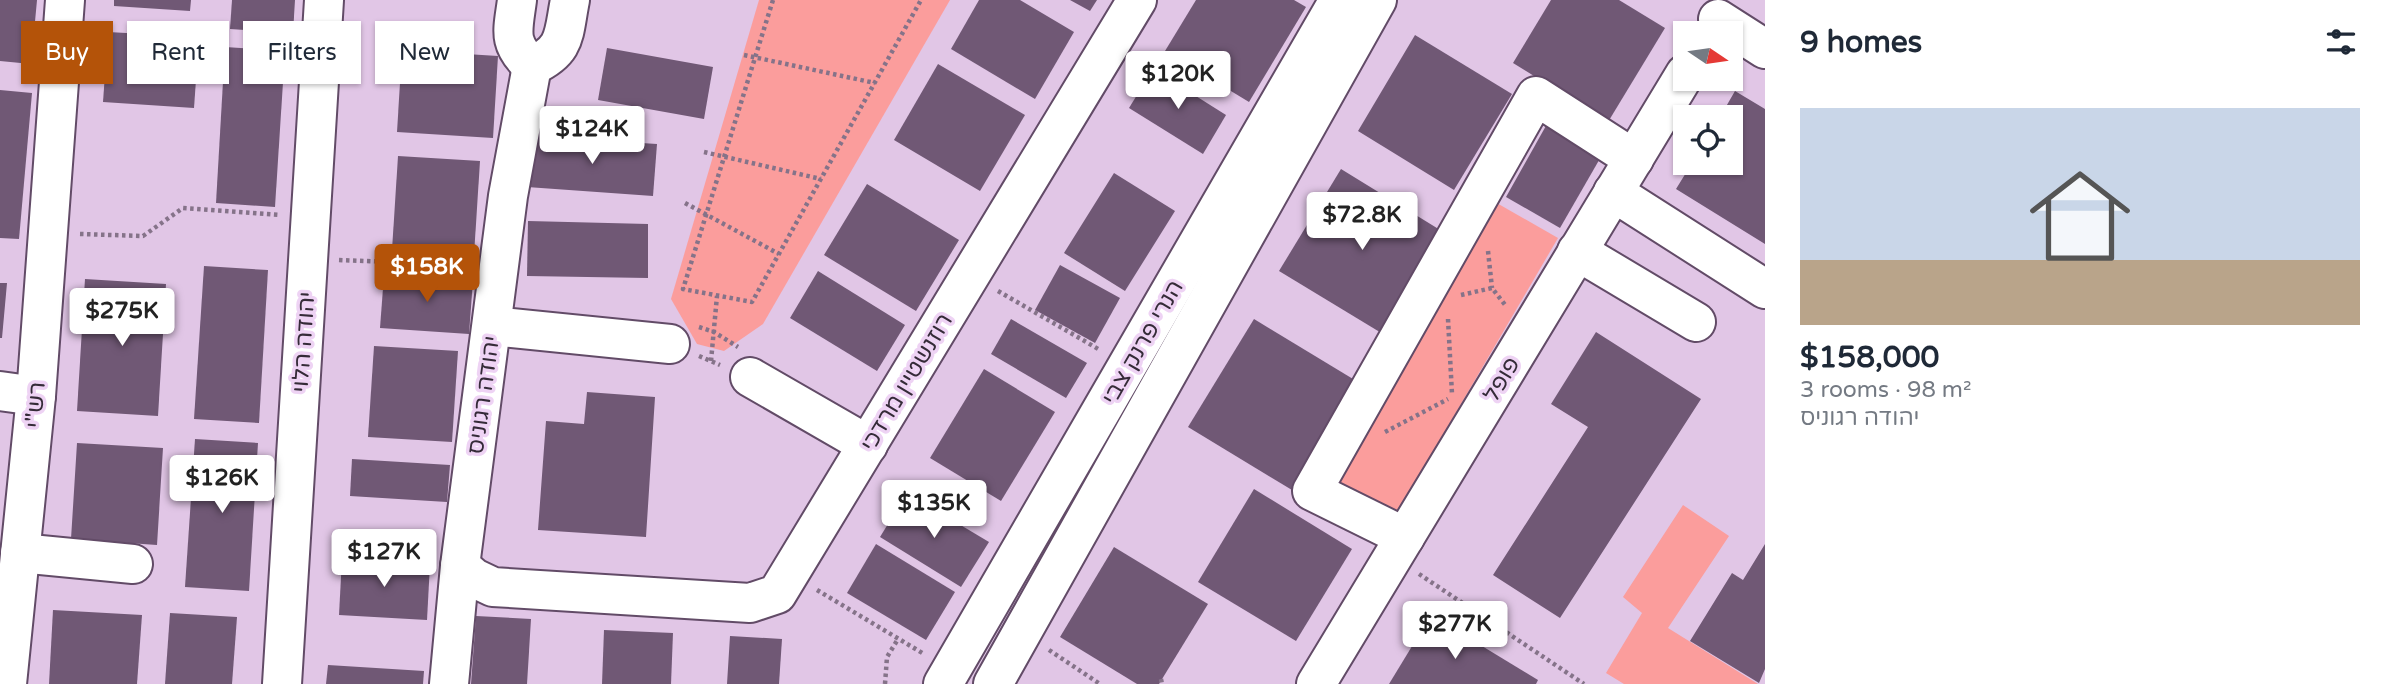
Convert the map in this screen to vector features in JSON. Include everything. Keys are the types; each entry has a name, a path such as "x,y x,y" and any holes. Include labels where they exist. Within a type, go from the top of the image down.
{"street":[{"name":"רש\"י","path":"6,684 20,554 18,393 48,233 65,0"},
{"name":"יהודה הלוי","path":"282,684 324,0"},
{"path":"517,0 512,37 519,54 532,66 550,57 562,42 570,0"},
{"name":"רוזנשטיין מרדכי","path":"460,566 474,578 493,587 750,603 777,594 1138,0"},
{"name":"הנרי פרנק צבי","path":"947,677 1339,0"},
{"name":"הנרי פרנק צבי","path":"993,684 1377,0"},
{"path":"1719,17 1765,49"},
{"name":"יהודה רגוניס","path":"450,678 460,566 508,196 532,66"},
{"name":"פופל","path":"1316,684 1675,91"},
{"path":"1399,547 1312,491 1337,446 1438,291 1536,96 1634,159"},
{"path":"1613,192 1765,289"},
{"path":"1577,251 1696,323"},
{"path":"492,326 670,344"},
{"path":"750,377 868,446"},
{"path":"20,554 133,564"}],"path":[{"path":"773,0 683,289 752,302 921,0"},
{"path":"744,55 875,83"},
{"path":"704,152 821,179"},
{"path":"685,203 779,254"},
{"path":"48,233 143,236 183,208 311,218"},
{"path":"309,259 499,266"},
{"path":"971,275 1128,367"},
{"path":"1337,446 1370,440 1452,397 1438,291 1492,288 1529,332"},
{"path":"711,361 717,296"},
{"path":"670,344 750,377"},
{"path":"1399,547 1584,684"},
{"path":"789,574 898,639 947,677"},
{"path":"1022,632 1100,684"},
{"path":"885,684 887,657 898,639"}],"shaded area":[{"path":"759,0 950,0 763,324 724,351 697,344 671,299"},
{"path":"1488,198 1558,238 1392,522 1330,482"},
{"path":"1683,505 1729,536 1668,628 1758,684 1624,684 1606,673 1642,613 1623,597"}],"building":[{"path":"0,0 37,0 35,21 21,21 21,63 0,61"},
{"path":"114,0 191,0 190,11 114,6"},
{"path":"232,0 295,0 294,21 243,21 243,30 230,29"},
{"path":"979,0 1020,0 1074,32 1035,99 951,49"},
{"path":"1070,0 1097,0 1090,11"},
{"path":"1196,0 1294,0 1306,7 1249,102 1165,51"},
{"path":"1551,0 1619,0 1665,28 1608,122 1513,63"},
{"path":"113,32 127,33 127,84 196,84 194,108 103,102 104,84 113,84"},
{"path":"1415,35 1512,94 1454,190 1358,131"},
{"path":"229,47 243,48 243,84 283,84 275,207 216,203 223,84 229,84"},
{"path":"607,48 713,67 704,119 598,100"},
{"path":"474,54 498,56 493,138 397,132 400,84 474,84"},
{"path":"938,64 1025,115 980,191 894,140"},
{"path":"1153,69 1226,115 1203,154 1129,108"},
{"path":"0,90 32,93 19,239 0,238"},
{"path":"1735,91 1765,109 1765,244 1676,189 1685,175 1743,175 1743,105 1727,105"},
{"path":"1547,124 1602,155 1560,228 1506,197"},
{"path":"531,136 657,144 653,196 527,187"},
{"path":"398,156 480,161 474,255 392,250"},
{"path":"1341,169 1445,233 1383,334 1279,271"},
{"path":"1114,173 1175,211 1125,291 1064,253"},
{"path":"867,184 959,240 916,311 824,255"},
{"path":"528,221 648,224 648,278 527,276"},
{"path":"1060,265 1120,298 1095,343 1035,310"},
{"path":"204,266 268,270 259,423 194,419"},
{"path":"818,271 905,325 877,371 790,318"},
{"path":"384,275 473,280 469,334 380,328"},
{"path":"85,279 166,284 158,416 77,411"},
{"path":"0,283 7,283 2,338 0,338"},
{"path":"1011,319 1087,363 1066,398 991,354"},
{"path":"1254,319 1358,382 1292,490 1188,427"},
{"path":"1596,332 1701,399 1560,618 1493,575 1588,427 1551,404"},
{"path":"374,346 458,351 452,442 368,437"},
{"path":"984,369 1055,412 1001,501 930,458"},
{"path":"587,392 655,397 646,537 538,530 546,421 584,424"},
{"path":"195,439 258,443 249,591 185,587"},
{"path":"77,443 163,448 157,545 71,539"},
{"path":"352,459 450,465 447,502 350,496"},
{"path":"1254,489 1352,549 1296,641 1198,582"},
{"path":"907,493 989,542 961,587 880,537"},
{"path":"876,544 955,592 926,640 847,593"},
{"path":"1765,544 1765,669 1759,683 1690,641 1732,573 1743,580"},
{"path":"1114,547 1208,604 1159,684 1137,684 1060,637"},
{"path":"342,558 430,564 427,620 339,615"},
{"path":"53,610 142,615 137,684 49,684"},
{"path":"170,613 237,617 232,684 165,684"},
{"path":"1431,615 1538,680 1536,684 1389,684"},
{"path":"476,616 531,619 527,684 471,684"},
{"path":"604,630 673,633 671,684 602,684"},
{"path":"730,636 782,639 779,684 727,684"},
{"path":"328,665 424,671 423,684 326,684"}]}
